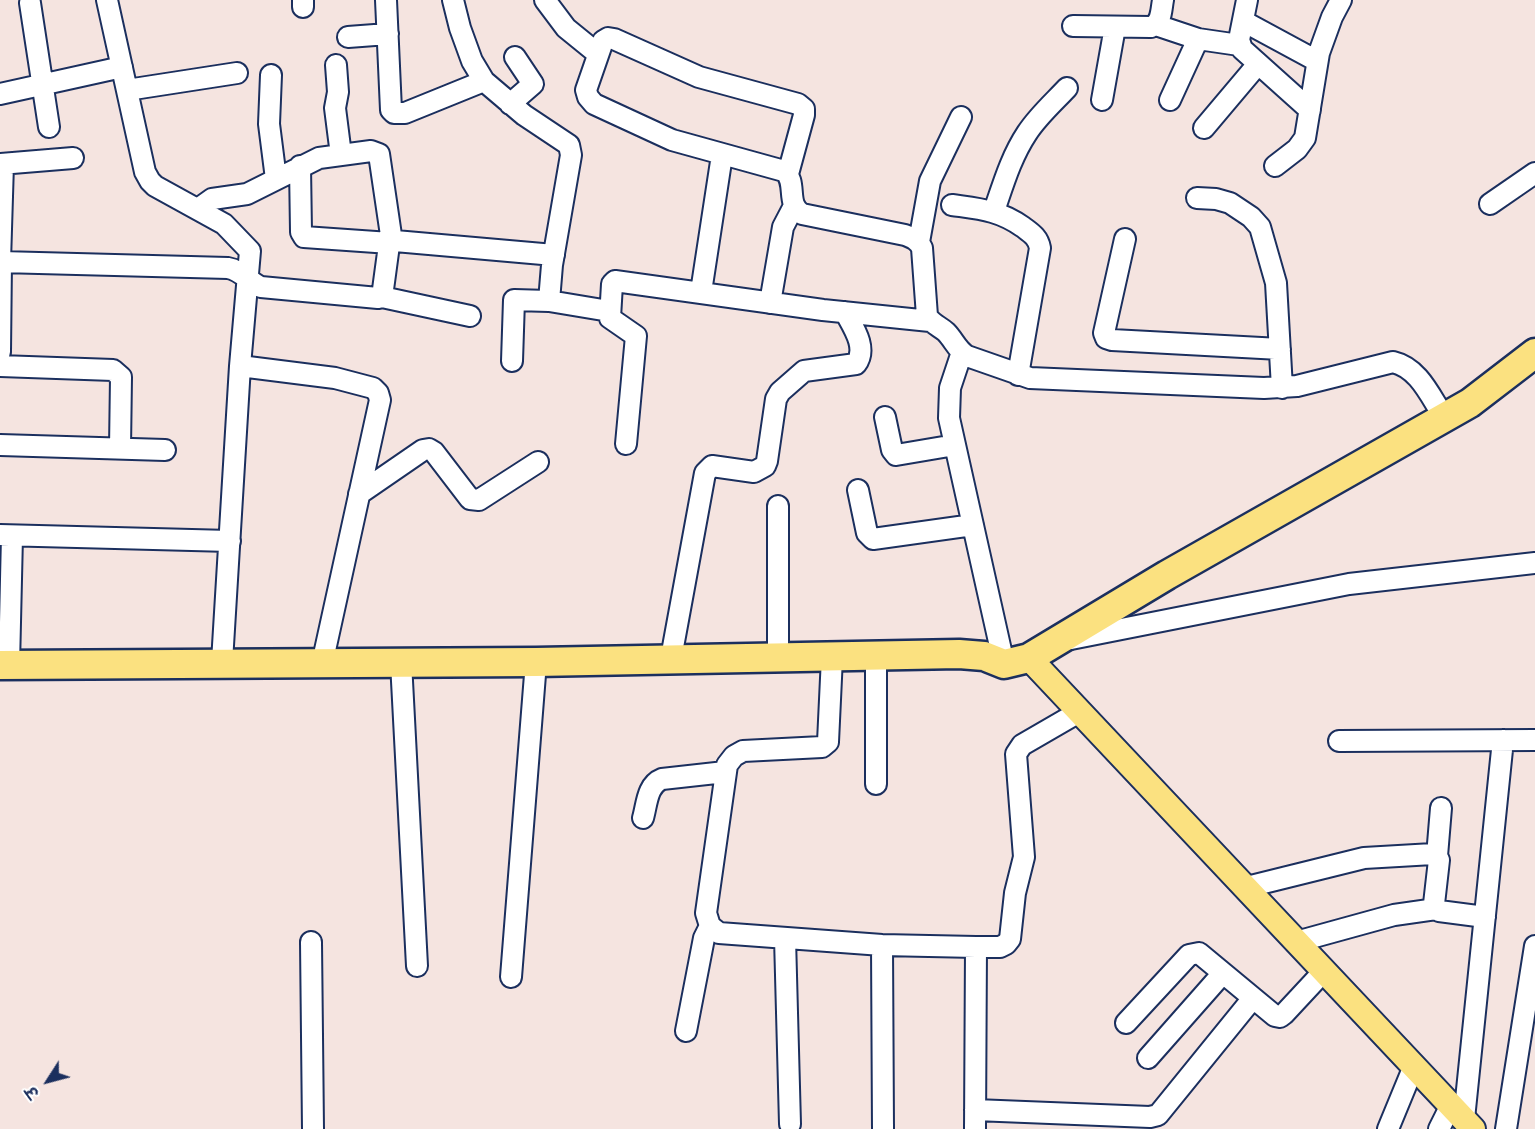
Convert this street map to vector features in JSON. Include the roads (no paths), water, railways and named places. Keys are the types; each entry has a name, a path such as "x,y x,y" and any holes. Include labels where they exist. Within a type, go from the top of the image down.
{"highway":[{"path":"5,665 536,662 971,654 1017,661 1054,642 1187,563 1470,403 1535,353"}],"main road":[{"path":"1017,661 1079,712 1247,887 1463,1118"}],"street":[{"path":"107,0 145,172 150,181 155,186 224,224 250,251 240,366 222,663"},
{"path":"386,0 391,110 394,113 405,113 484,81"},
{"path":"453,0 472,61 484,81 524,115 566,141 571,150 549,301"},
{"path":"545,0 566,28 598,54"},
{"path":"1073,26 1151,27 1159,21 1163,0"},
{"path":"1239,45 1247,0"},
{"path":"1275,166 1302,144 1310,110 1317,61 1341,0"},
{"path":"30,3 49,127"},
{"path":"1243,21 1317,61"},
{"path":"1156,25 1198,39 1239,45 1310,110"},
{"path":"1102,100 1115,27"},
{"path":"348,37 388,34"},
{"path":"788,174 672,140 594,104 588,98 586,90 603,41 608,38 614,39 699,76 798,104 804,109 788,174 794,206 802,214 905,235 919,243 922,248 927,316 930,321 947,333 962,352 1018,375 1047,380 1282,388 1393,362 1404,364 1414,372 1444,417"},
{"path":"1170,100 1198,39"},
{"path":"510,104 534,84 515,57"},
{"path":"1204,128 1258,64"},
{"path":"336,65 338,92 335,108 341,155"},
{"path":"0,94 122,68"},
{"path":"127,90 237,72"},
{"path":"271,75 269,124 276,179"},
{"path":"994,211 1011,164 1026,135 1035,122 1068,88"},
{"path":"919,243 930,181 961,117"},
{"path":"198,209 212,199 247,194 320,158 371,151 379,154 391,243 382,297"},
{"path":"701,292 722,155"},
{"path":"0,352 1,164 73,158"},
{"path":"300,166 301,232 304,237 554,255"},
{"path":"1490,204 1535,173"},
{"path":"1197,198 1216,199 1230,203 1251,217 1260,227 1276,283 1282,388"},
{"path":"952,205 994,211 1008,216 1035,236 1040,248 1018,375"},
{"path":"770,303 783,227 794,206"},
{"path":"1125,239 1104,333 1106,338 1280,349"},
{"path":"0,262 228,268 261,287 382,297 470,316"},
{"path":"626,444 636,336 611,320 609,311 612,284 615,280 770,303 930,321"},
{"path":"512,361 514,300 549,301 609,311"},
{"path":"670,658 705,473 712,466 754,472 759,470 767,461 776,399 780,392 804,371 856,364 859,360 859,339 845,312"},
{"path":"962,352 950,388 949,418 973,525 1017,661"},
{"path":"0,366 113,370 118,373 121,377 120,448"},
{"path":"240,366 329,376 374,388 380,399 322,664"},
{"path":"885,417 892,450 896,455 955,445"},
{"path":"0,445 165,450"},
{"path":"359,494 423,450 429,449 434,452 470,499 474,501 538,462"},
{"path":"858,490 867,533 873,539 973,525"},
{"path":"778,506 778,657"},
{"path":"5,665 6,536 230,541"},
{"path":"1054,642 1349,584 1535,562"},
{"path":"876,655 876,784"},
{"path":"832,657 826,746 743,751 734,756 726,765 706,913 710,926 718,933 882,945 976,947 1006,944 1010,939 1015,893 1024,857 1016,754 1018,749 1079,712"},
{"path":"401,662 417,966"},
{"path":"512,977 536,662"},
{"path":"1438,1129 1463,1118 1503,740"},
{"path":"1340,741 1535,740"},
{"path":"643,818 651,786 655,781 725,772"},
{"path":"1436,909 1434,904 1441,808"},
{"path":"1247,887 1364,858 1427,854 1437,856"},
{"path":"1296,942 1394,915 1436,909 1485,916"},
{"path":"686,1031 704,938 710,926"},
{"path":"785,938 790,1124"},
{"path":"311,942 313,1129"},
{"path":"882,945 883,1129"},
{"path":"1506,1129 1535,946"},
{"path":"976,947 975,1119 1150,1117 1158,1115 1253,998"},
{"path":"1126,1023 1194,952 1199,952 1275,1016 1280,1017 1324,971"},
{"path":"1148,1058 1223,973"},
{"path":"1388,1129 1414,1066"}]}
